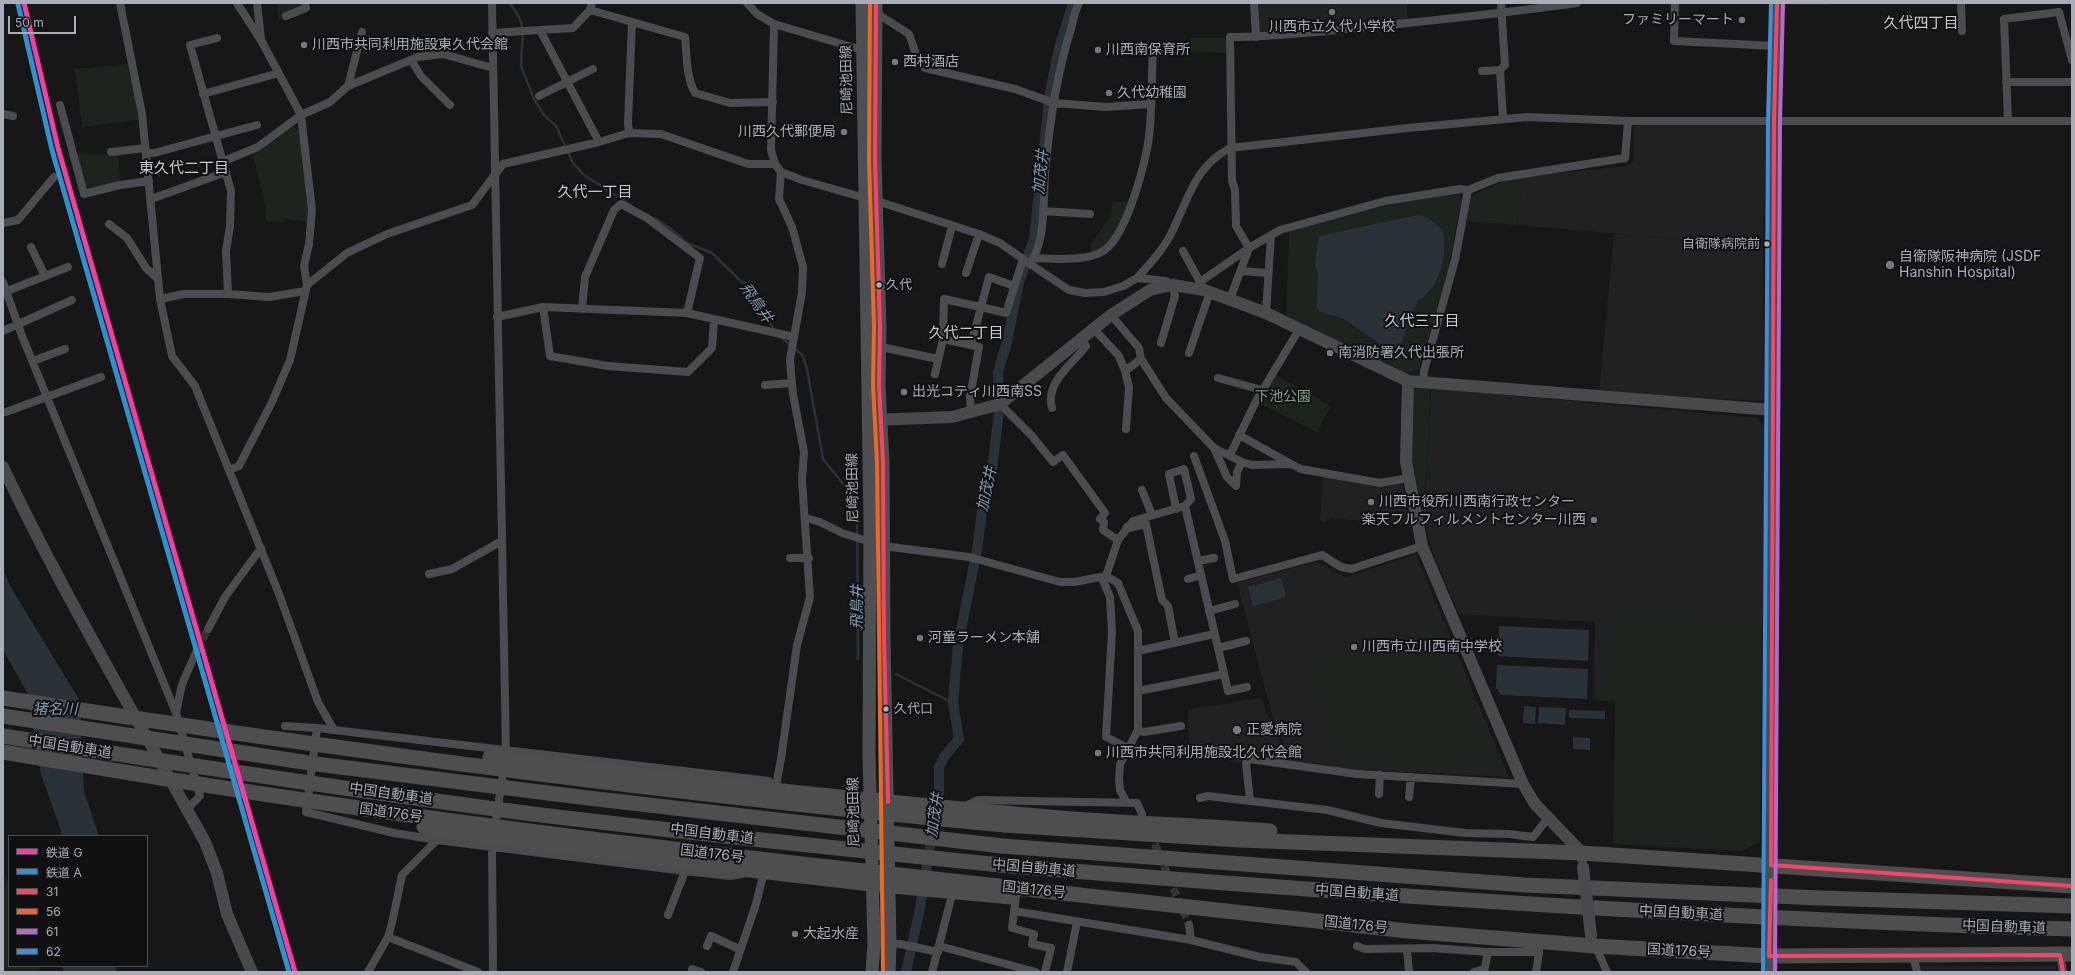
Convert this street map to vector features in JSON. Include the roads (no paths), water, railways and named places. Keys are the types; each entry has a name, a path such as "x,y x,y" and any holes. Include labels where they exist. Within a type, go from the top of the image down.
{"highway":[{"path":"3,698 258,736 612,784 829,808 1005,825 1239,840 1414,845"},
{"name":"中国自動車道","path":"3,716 347,768 595,799 1002,846 1525,885 1820,898 2072,906"},
{"name":"中国自動車道","path":"3,736 162,761 530,813 839,849 1000,865 1205,882 1523,905 1860,923 2072,929"},
{"path":"258,736 383,744 775,791 1100,821 1229,828 1582,860 1771,873 2072,886"},
{"name":"国道176号","path":"3,752 283,798 605,841 1539,946 1593,940 1769,950 1913,955 2066,954"},
{"path":"283,798 448,832 764,872 871,884 953,891 1015,904 1226,920 1408,931"}],"main road":[{"name":"尼崎池田線","path":"862,3 862,50 881,347 874,421 883,462 890,944 889,972"},
{"name":"尼崎池田線","path":"872,972 874,945 871,884 870,800 870,541 874,421 871,200 875,160 876,8"}],"street":[{"path":"120,3 142,114 160,299 172,356 195,386 261,548 318,702 334,730"},
{"path":"229,470 239,466 272,402 290,360 306,288 304,266 309,244 312,210 301,115 262,42 237,3"},
{"path":"258,3 262,42"},
{"path":"286,16 306,8 305,3"},
{"path":"492,3 500,542 506,750 492,846 493,972"},
{"path":"747,3 757,14 774,24 862,50"},
{"path":"1032,261 1041,232 1048,148 1054,103 1064,52 1079,3"},
{"path":"1254,3 1256,37"},
{"path":"1482,71 1500,70 1505,65 1501,3"},
{"path":"1249,248 1236,226 1235,190 1232,181 1230,148 1230,37 1256,37 1501,14 1577,3"},
{"path":"1675,3 1674,42 1776,46"},
{"path":"1769,972 1771,873 1774,121 1777,3"},
{"path":"1960,3 1962,30"},
{"path":"492,33 573,28 591,6 632,22 685,37 688,68 692,87 695,93 730,103 773,102"},
{"path":"876,8 909,34 918,60 925,68 1015,89 1054,103 1106,107 1150,104"},
{"path":"2008,121 2004,19 2059,12 2072,60"},
{"path":"629,133 628,123 632,22"},
{"path":"774,24 771,150 775,164 782,172 979,234 1000,243 1023,259 1032,261 1066,259 1094,255 1106,249 1122,228 1131,205 1147,148 1152,51"},
{"path":"540,30 599,142"},
{"path":"348,86 362,32"},
{"path":"216,38 190,45 231,190 230,226 226,251 228,294"},
{"path":"224,161 258,147 301,115 330,102 348,86 418,57 443,54 493,68"},
{"path":"410,60 421,76 450,105"},
{"path":"538,96 593,69"},
{"path":"1500,70 1503,119"},
{"path":"203,94 279,73"},
{"path":"2006,82 2072,82"},
{"path":"60,105 84,194 120,185 149,181"},
{"path":"3,114 13,116"},
{"path":"1032,261 1068,290 1085,294 1104,292 1123,286 1137,278 1153,261 1170,236 1194,184 1204,167 1218,154 1230,148 1527,117 1628,121 2072,121"},
{"path":"1189,353 1205,288 1249,248 1280,230 1317,218 1385,201 1460,189 1468,190 1498,178 1625,158 1628,121"},
{"path":"111,152 146,150 154,153 257,125"},
{"path":"160,299 184,294 228,294 269,297 306,288 347,253 387,234 472,205 503,164 599,142 629,133 661,134 748,164 775,164"},
{"path":"151,199 226,172"},
{"path":"775,791 782,759 798,645 810,598 809,558 802,480 804,452 792,383 790,360 802,292 803,267 792,226 779,199 782,172"},
{"path":"3,223 18,220 54,177"},
{"path":"1424,382 1424,371 1455,260 1468,190"},
{"path":"582,309 585,277 614,210 621,204 647,218 700,258 687,313"},
{"path":"1043,211 1090,214"},
{"path":"109,224 127,238 146,268 158,279"},
{"path":"942,264 952,226"},
{"path":"966,273 979,234"},
{"path":"1266,313 1271,235"},
{"path":"31,247 46,276"},
{"path":"1230,299 1249,248"},
{"path":"1183,251 1205,288"},
{"path":"935,374 943,339 944,299 1006,314 1023,259"},
{"path":"7,291 68,267"},
{"path":"1240,271 1268,273"},
{"path":"971,346 989,277 1014,286"},
{"path":"1137,278 1166,281 1172,285 1175,296 1161,343"},
{"path":"3,282 33,361 176,713 200,796 187,809"},
{"path":"874,421 952,417 1000,404 1082,340 1111,315 1150,290 1172,285 1205,288 1266,313 1300,328 1408,382 1424,382 1773,410"},
{"path":"3,331 72,300"},
{"path":"497,317 543,307 687,313 794,337"},
{"path":"543,307 550,356 608,366 688,372 712,348 714,320"},
{"path":"1111,315 1139,348 1141,359 1152,379 1166,398 1214,448 1227,477 1236,486 1237,472 1242,462"},
{"path":"1230,455 1262,390 1300,328"},
{"path":"1094,329 1119,356 1124,371 1129,387 1126,429"},
{"path":"943,339 980,347 970,397 972,412"},
{"path":"1052,408 1049,398 1052,387 1086,346 1082,340"},
{"path":"881,347 938,359"},
{"path":"33,361 65,349"},
{"path":"1124,371 1141,359"},
{"path":"6,412 101,376"},
{"path":"1218,378 1262,390"},
{"path":"1408,382 1406,462 1422,546 1522,784 1536,804 1582,860 1593,940 1607,972"},
{"path":"765,385 792,383"},
{"path":"1000,404 1032,436 1053,462 1063,455 1105,513 1100,519 1104,522 1103,530 1118,540"},
{"path":"1239,435 1301,469 1380,483 1409,478"},
{"path":"1214,448 1242,462 1252,465 1291,464"},
{"path":"1194,456 1225,541 1233,579 1322,555 1341,567 1351,569 1422,546"},
{"path":"3,467 32,528 90,637 187,809 212,857 226,914 252,972"},
{"path":"1128,748 1106,736 1112,632 1110,597 1104,577 1118,540 1133,521 1152,516 1176,509 1185,506 1191,499 1184,469 1169,474 1176,509"},
{"path":"1142,490 1152,516"},
{"path":"1185,506 1229,695 1247,687"},
{"path":"806,518 820,522 842,533 884,546 969,557 1060,582 1074,582 1104,577 1118,584 1138,631 1138,730 1120,764 1118,780 1120,790 1127,803"},
{"path":"1127,527 1129,528 1146,524 1162,600 1168,606 1175,643"},
{"path":"429,574 452,569 500,542"},
{"path":"208,629 225,597 261,548"},
{"path":"790,558 809,558"},
{"path":"1198,561 1214,558"},
{"path":"1188,579 1201,575"},
{"path":"1209,611 1235,604"},
{"path":"1138,651 1214,634"},
{"path":"1218,648 1246,641"},
{"path":"176,713 182,684 197,650"},
{"path":"1138,691 1167,682 1224,674"},
{"path":"285,726 317,728 769,781 775,791"},
{"path":"1138,730 1144,732 1181,726"},
{"path":"317,728 306,812 394,833 437,840 730,876 764,872 756,904 732,972"},
{"path":"1250,801 1246,763 1249,759 1380,775 1522,784"},
{"path":"1379,794 1380,775"},
{"path":"1409,797 1411,777"},
{"path":"1200,798 1208,796 1327,810 1380,823 1465,833 1509,834 1533,837 1548,818"},
{"path":"958,809 978,800 1137,803 1142,814"},
{"path":"368,972 388,937 402,875 437,840"},
{"path":"668,915 685,871"},
{"path":"932,972 953,891"},
{"path":"1045,972 1051,948 1032,944 1034,934 1012,928 1015,904 1077,922 1191,940 1226,949 1296,962 1306,972"},
{"path":"1067,972 1077,922"},
{"path":"1189,925 1191,940"},
{"path":"707,946 711,936 739,949"},
{"path":"388,937 478,972"},
{"path":"890,944 938,949 1036,972"},
{"path":"1357,946 1365,949 1488,952 1539,946 1536,972"},
{"path":"1407,949 1409,972"},
{"path":"1474,972 1484,971 1488,952"},
{"path":"2062,972 2066,954"},
{"path":"1913,955 1917,972"},
{"path":"1285,961 1298,956"},
{"path":"692,969 701,972"}],"water":[{"path":"1418,215 1427,217 1443,230 1443,259 1441,270 1432,288 1426,295 1418,300 1407,324 1404,337 1400,345 1393,349 1388,349 1344,319 1319,311 1317,308 1318,275 1315,262 1319,236"},
{"name":"猪名川","path":"3,570 10,586 80,701 84,791 99,835 61,835 61,831 41,774 27,692 3,650"},
{"path":"1281,578 1286,597 1253,606 1248,587"},
{"path":"1499,626 1589,630 1588,661 1498,656"},
{"path":"1497,665 1588,669 1587,699 1501,695 1496,688"},
{"path":"1524,706 1536,707 1535,724 1523,723"},
{"path":"1539,707 1566,708 1565,725 1538,723"},
{"path":"1569,710 1605,711 1605,719 1569,718"},
{"path":"1573,737 1590,738 1590,750 1573,749"},
{"path":"62,967 115,967 117,972 64,972"}],"waterway":[{"name":"飛鳥井","path":"510,3 519,17 523,29 521,66 534,99 544,115 556,126 573,163 584,175 631,205"},
{"name":"加茂井","path":"906,972 919,913 939,792 939,767 944,757 959,739 953,703 958,645 977,550 984,496 992,470 999,412 998,372 1007,342 1019,282 1034,239 1050,92 1059,48 1073,3"},
{"name":"飛鳥井","path":"654,218 670,228 687,243 712,253 747,287 775,331"},
{"name":"飛鳥井","path":"781,337 791,346"},
{"name":"飛鳥井","path":"794,349 802,354 807,369 823,459 857,504 858,659"},
{"name":"飛鳥井","path":"896,674 953,703"}],"tunnel":[{"path":"197,650 208,629"},
{"path":"1150,833 1189,925"}],"rail line":[{"name":"G","path":"24,3 58,148 295,972"},
{"name":"A","path":"18,4 52,150 289,972"}],"place":[{"name":"川西市立久代小学校","path":"1332,12"},
{"name":"ファミリーマート","path":"1742,20"},
{"name":"川西市共同利用施設東久代会館","path":"304,45"},
{"name":"川西南保育所","path":"1098,50"},
{"name":"西村酒店","path":"895,62"},
{"name":"久代幼稚園","path":"1109,93"},
{"name":"川西久代郵便局","path":"844,132"},
{"name":"自衛隊病院前","path":"1767,244"},
{"name":"自衛隊阪神病院 (JSDF Hanshin Hospital)","path":"1890,265"},
{"name":"久代","path":"879,285"},
{"name":"南消防署久代出張所","path":"1330,353"},
{"name":"出光コティ川西南SS","path":"904,392"},
{"name":"川西市役所川西南行政センター","path":"1371,502"},
{"name":"楽天フルフィルメントセンター川西","path":"1594,520"},
{"name":"河童ラーメン本舗","path":"920,638"},
{"name":"川西市立川西南中学校","path":"1354,647"},
{"name":"久代口","path":"886,709"},
{"name":"正愛病院","path":"1237,730"},
{"name":"川西市共同利用施設北久代会館","path":"1098,753"},
{"name":"大起水産","path":"795,934"}],"district":[{"name":"久代四丁目","path":"1921,23"},
{"name":"東久代二丁目","path":"184,168"},
{"name":"久代一丁目","path":"595,192"},
{"name":"久代三丁目","path":"1422,321"},
{"name":"久代二丁目","path":"966,333"}],"park label":[{"name":"下池公園","path":"1283,397"}]}
